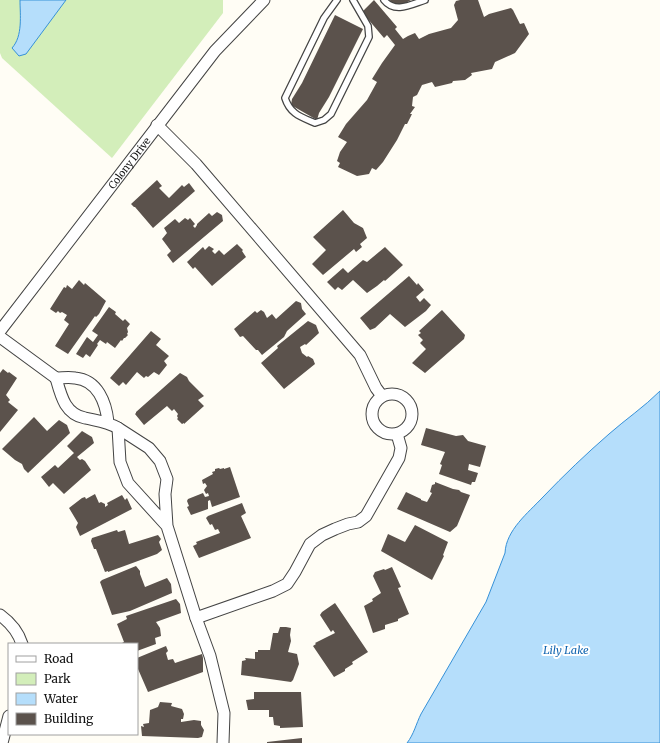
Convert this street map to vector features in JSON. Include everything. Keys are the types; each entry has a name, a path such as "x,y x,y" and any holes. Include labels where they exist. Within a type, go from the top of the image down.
{"street":[{"name":"Colony Drive","path":"0,331 215,51 264,0"},
{"path":"157,125 196,164 360,355 376,388 382,396"},
{"path":"0,336 56,378 80,379 98,390 104,400 113,425 120,462 128,483 168,526"},
{"path":"56,378 61,398 70,411 77,416 113,425 149,448 160,461 166,479 165,494 168,526 196,618 210,656 224,713 224,743"},
{"path":"397,394 408,401 412,407 412,421 397,434 384,432 378,429 374,424 372,411 374,404 382,396 397,394"},
{"path":"196,618 273,591 286,584 295,572 310,544 335,528 358,522 366,516 399,458 401,448 397,434"},
{"path":"0,615 8,620 18,633 22,643"},
{"path":"2,743 8,720"}],"lane":[{"path":"337,0 324,18 285,98 288,107 299,116 315,123 324,120 331,114 369,37 368,26 352,0"},
{"path":"384,0 391,6 399,8 425,0"}],"green space":[{"path":"0,0 223,0 223,13 112,158 2,58 0,53"}],"water":[{"path":"20,0 66,0 26,54 19,56 12,48 18,38"},
{"name":"Lily Lake","path":"660,391 660,743 407,743 421,714 486,602 505,553 509,537 519,522 575,465"}],"building":[{"path":"374,0 397,27 395,29 403,39 415,33 419,39 429,34 451,28 458,20 454,5 456,1 460,0 478,0 484,17 489,14 511,8 520,24 524,23 529,34 515,53 495,62 492,69 471,73 472,75 465,80 453,81 452,83 435,87 432,82 422,85 417,95 413,97 412,106 415,107 410,114 412,114 407,124 405,124 383,162 376,170 372,168 369,174 357,176 338,167 340,163 337,161 340,152 347,142 338,137 346,124 367,100 377,82 372,79 395,45 387,35 384,38 362,12"},
{"path":"390,0 411,0 400,6 391,4"},
{"path":"335,15 363,29 329,97 319,113 317,120 291,105 292,99 302,83"},
{"path":"157,180 162,186 159,188 169,198 182,185 184,187 189,183 195,191 153,228 131,204"},
{"path":"343,210 354,223 363,228 367,238 360,244 362,247 356,252 354,249 323,275 312,264 326,250 313,237"},
{"path":"217,212 222,215 223,221 173,263 167,255 171,251 162,239 167,233 164,228 175,219 179,223 185,218 188,220 190,218 195,224 193,226 195,228 197,224 209,213 212,216"},
{"path":"237,244 243,250 242,251 246,257 212,286 195,267 193,269 187,262 203,247 205,250 209,246 214,249 212,251 215,254 219,250 224,255"},
{"path":"385,247 403,265 385,281 384,280 367,293 353,280 342,290 338,287 335,290 327,282 343,268 348,273 363,260 367,262"},
{"path":"409,276 424,290 416,297 420,302 424,298 431,305 426,311 405,327 390,314 375,328 370,330 360,318"},
{"path":"79,280 84,285 85,283 106,301 99,314 96,317 95,316 68,354 55,346 69,324 64,320 67,315 58,311 56,313 50,309 64,287 66,288 67,285 72,289"},
{"path":"296,301 301,303 302,309 306,314 287,331 284,337 262,355 243,336 240,337 234,329 255,311 257,313 261,310 267,318 272,314 276,319"},
{"path":"109,307 116,312 115,314 123,321 125,319 130,324 127,328 128,335 122,341 121,340 115,348 107,342 106,344 100,340 90,357 86,354 83,358 76,354 87,337 93,342 98,335 92,331"},
{"path":"442,310 465,335 464,339 425,373 412,363 426,349 420,343 423,340 418,335 421,333 419,331"},
{"path":"308,321 316,325 319,333 306,345 305,344 300,347 302,353 313,359 315,364 284,389 261,363 278,348 277,346"},
{"path":"151,331 161,339 156,345 169,356 164,361 167,365 159,375 154,372 148,377 146,376 144,378 137,372 126,385 123,382 119,386 110,378"},
{"path":"3,369 17,378 6,395 10,400 8,402 18,410 0,432 0,373"},
{"path":"180,373 187,377 204,396 198,400 204,406 184,424 182,424 177,419 178,414 174,409 172,411 167,406 144,425 135,414 136,412"},
{"path":"34,417 47,431 59,420 67,425 70,433 28,473 22,464 2,449"},
{"path":"426,428 456,436 463,435 468,441 486,446 480,467 469,464 468,470 478,473 475,482 472,482 471,485 439,474 442,465 440,464 445,452 421,445"},
{"path":"82,431 92,437 94,443 77,457 80,460 82,459 85,461 91,470 64,494 53,483 49,487 41,477 55,465 58,468 74,453 67,446"},
{"path":"230,467 240,497 212,507 210,500 208,501 208,509 191,515 187,507 189,506 187,501 188,499 203,493 205,497 209,496 204,490 207,486 205,483 203,484 202,480 213,474 212,472 215,471 215,469"},
{"path":"435,482 470,495 457,526 450,532 397,509 406,492 427,502 432,493 430,492 432,485 435,484"},
{"path":"95,494 99,503 101,502 105,504 105,507 108,505 107,503 122,495 125,500 127,498 132,509 80,536 76,527 78,523 69,508 82,498 85,497 86,499"},
{"path":"242,503 246,513 241,516 251,538 199,558 193,546 197,544 196,542 220,533 218,529 215,530 212,524 210,525 206,518"},
{"path":"415,525 448,542 443,555 444,556 432,580 381,551 388,534 405,542"},
{"path":"117,530 118,532 125,530 129,544 158,535 161,539 159,542 162,550 157,554 105,572 96,549 94,549 91,541 92,538"},
{"path":"136,566 140,571 145,587 167,578 171,584 172,593 130,611 112,615 100,582"},
{"path":"392,567 401,587 398,588 409,614 398,619 398,621 385,625 385,629 373,633 364,606 373,601 372,599 381,593 373,576 375,572"},
{"path":"176,599 180,604 181,613 156,622 160,628 161,636 155,638 156,644 138,651 138,643 122,643 124,642 117,624 127,619 126,616"},
{"path":"335,603 368,652 352,662 353,664 345,669 345,671 334,677 313,646 316,644 315,643 335,633 333,630 331,632 320,615"},
{"path":"280,627 291,628 291,641 288,652 297,654 299,664 293,680 291,682 241,675 242,661 246,660 245,658 255,659 255,652 258,652 258,650 270,650 273,633 278,633"},
{"path":"166,646 168,651 166,653 168,660 173,659 175,663 202,654 203,672 148,692 138,669 138,658"},
{"path":"254,692 301,692 303,727 280,728 280,726 274,725 273,717 269,717 269,710 248,710 246,700 254,699"},
{"path":"160,702 172,703 171,706 182,709 184,714 181,722 194,720 201,721 201,725 204,730 202,737 142,736 141,726 144,727 143,724 149,723 150,710 158,707"},
{"path":"302,738 302,743 267,743 267,742"}]}
